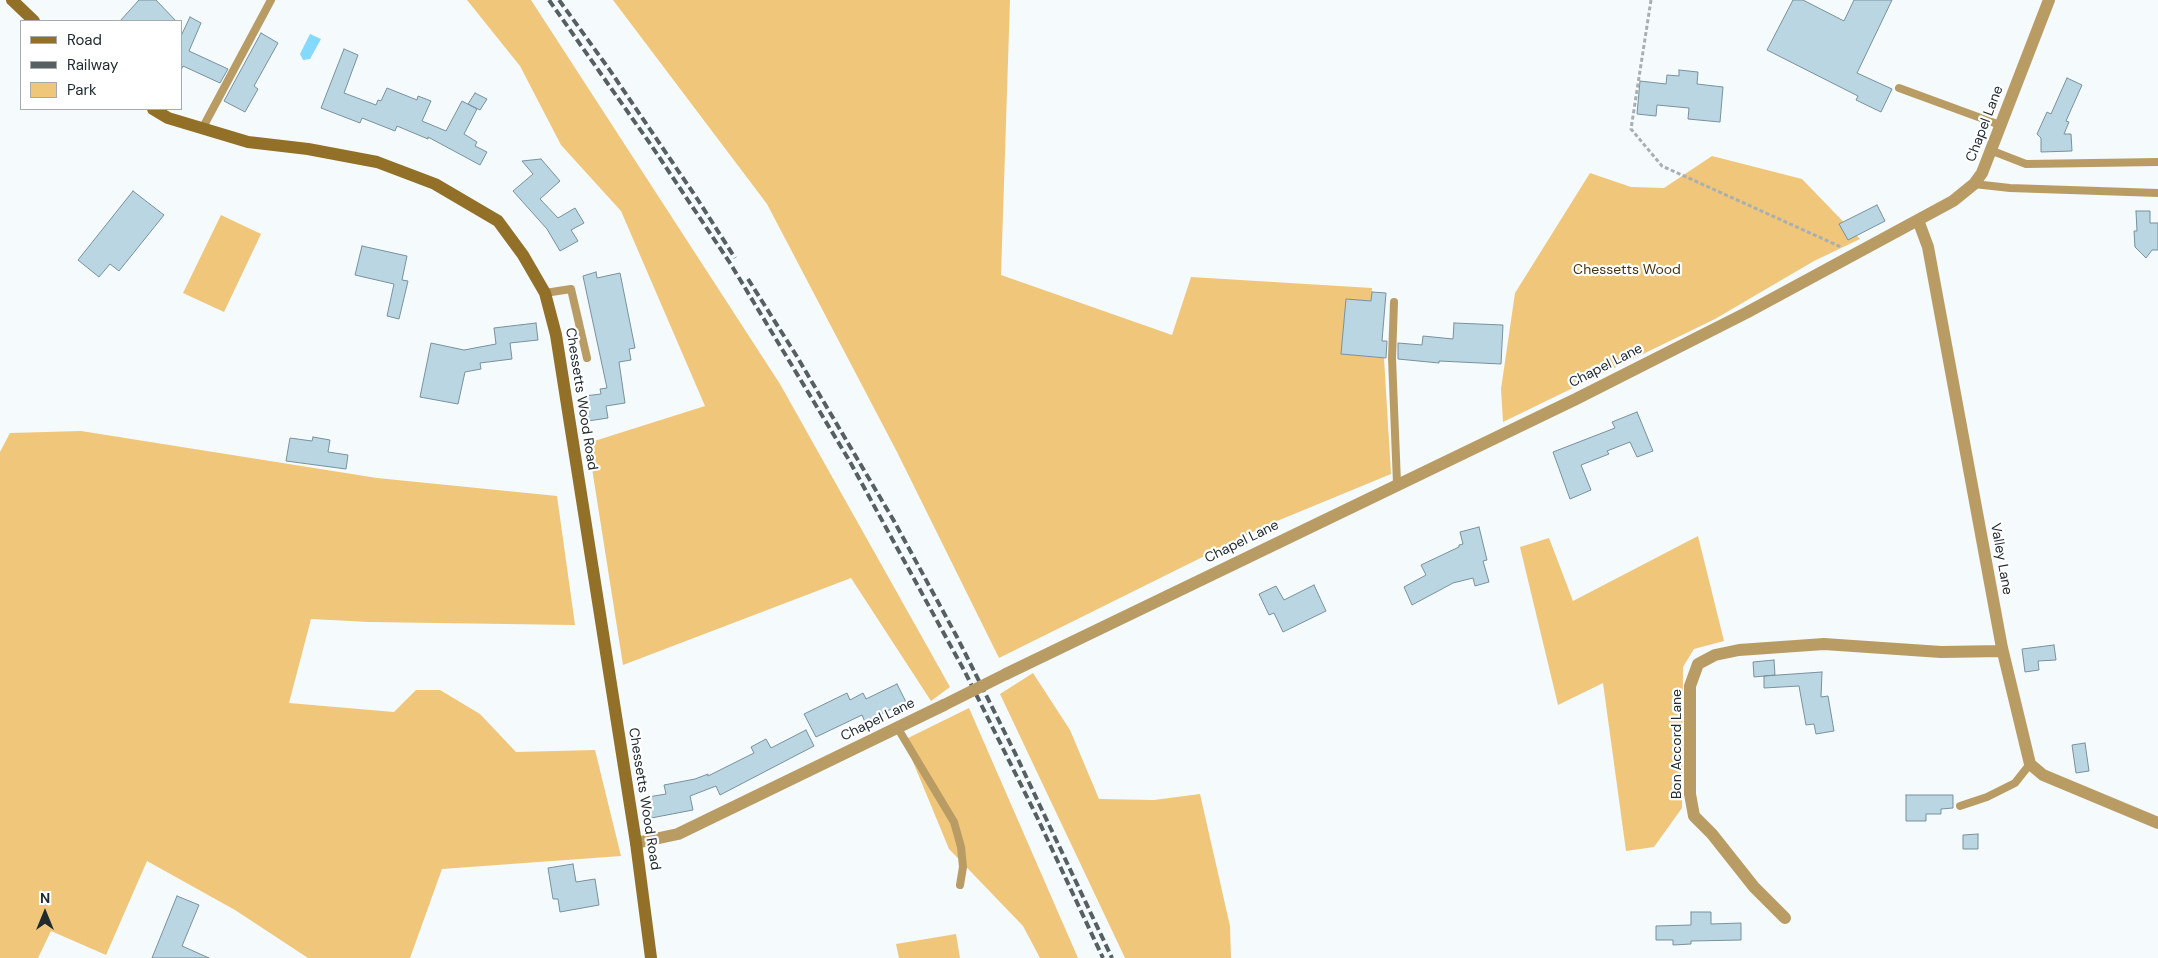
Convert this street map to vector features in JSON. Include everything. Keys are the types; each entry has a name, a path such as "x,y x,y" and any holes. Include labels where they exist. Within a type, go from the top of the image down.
{"street":[{"path":"12,0 33,20"},
{"name":"Chapel Lane","path":"636,843 678,834 1593,390 1746,313 1953,201 1974,184 1982,173 2049,0"},
{"name":"Chessetts Wood Road","path":"155,110 168,118 248,142 308,149 377,162 435,184 498,221 523,255 545,294 556,335 636,843 651,958"},
{"name":"Valley Lane","path":"1918,220 1928,247 2002,651 2030,764"},
{"name":"Bon Accord Lane","path":"1786,918 1754,887 1712,834 1694,816 1690,794 1690,686 1698,664 1715,654 1739,650 1824,644 1941,652 2002,651"},
{"path":"2030,764 2042,775 2158,823"}],"lane":[{"path":"202,128 271,0"},
{"path":"1899,88 2000,125"},
{"path":"1990,150 2026,164 2158,162"},
{"path":"1974,184 2010,188 2158,194"},
{"path":"545,294 572,289 587,358"},
{"path":"1394,302 1392,358 1398,483"},
{"path":"897,728 954,822 961,846 963,867 960,885"},
{"path":"1960,806 1994,794 2015,783 2030,764"}],"path":[{"path":"1651,0 1630,128 1662,166 1855,254"}],"green space":[{"path":"467,0 531,0 780,384 950,687 931,701 851,578 623,665 588,443 705,406 621,211 561,145 520,66"},
{"path":"613,0 1010,0 1001,275 1172,335 1191,277 1372,288 1371,301 1346,300 1341,354 1384,358 1391,474 1265,526 999,658 897,452 767,204"},
{"name":"Chessetts Wood","path":"1712,156 1802,179 1860,239 1814,261 1715,319 1503,422 1501,389 1515,293 1590,173 1631,187 1664,188"},
{"path":"221,215 261,234 224,312 183,293"},
{"path":"81,431 377,478 557,496 575,625 369,622 311,619 289,703 394,712 416,690 440,690 480,714 516,752 595,750 621,856 442,869 410,958 308,958 235,910 147,861 106,955 51,931 38,958 0,958 0,452 10,433"},
{"path":"1698,536 1724,641 1694,649 1683,667 1682,808 1654,847 1626,851 1603,683 1558,705 1520,547 1549,538 1573,601"},
{"path":"1033,673 1070,730 1099,799 1154,800 1200,794 1230,926 1231,958 1125,958 1000,694"},
{"path":"969,708 1078,958 1040,958 1023,926 949,849 904,740"},
{"path":"956,934 960,958 899,958 896,944"}],"water":[{"path":"310,34 321,39 310,59 303,60 300,54"}],"building":[{"path":"139,0 156,0 175,20 121,20"},
{"path":"1793,0 1803,0 1844,21 1854,0 1892,0 1857,73 1892,89 1881,112 1856,100 1858,96 1767,50"},
{"path":"190,17 201,23 189,51 228,69 220,83 183,66 182,68 182,34"},
{"path":"261,33 278,43 254,86 258,89 245,112 224,101"},
{"path":"344,49 358,55 344,93 376,105 378,100 381,101 387,88 417,100 418,96 431,101 422,121 446,131 462,101 477,109 464,134 477,142 475,146 487,152 480,165 428,137 428,139 397,126 395,131 362,118 360,123 321,108"},
{"path":"1679,70 1698,72 1697,84 1723,87 1720,122 1688,119 1689,108 1657,105 1656,116 1637,114 1640,81 1666,84 1667,75 1679,76"},
{"path":"2067,78 2082,85 2066,121 2069,122 2064,134 2071,134 2072,151 2041,152 2041,138 2037,134 2047,112 2051,114"},
{"path":"475,93 487,99 480,110 468,104"},
{"path":"541,159 560,181 540,199 558,218 575,208 584,223 571,230 578,241 560,251 547,229 513,191 533,174 522,161"},
{"path":"133,191 164,215 119,271 110,264 99,277 78,260"},
{"path":"1877,205 1885,221 1848,240 1839,224"},
{"path":"2136,211 2150,211 2150,223 2158,223 2158,250 2152,250 2146,258 2135,247 2134,231 2137,231"},
{"path":"362,246 407,256 402,280 408,281 399,319 387,316 394,284 355,275"},
{"path":"596,272 597,278 620,273 635,348 629,349 631,360 619,362 625,403 606,406 608,418 588,421 584,396 601,394 600,389 607,388 583,276"},
{"path":"1372,292 1386,293 1382,341 1387,341 1386,358 1341,354 1346,299 1371,301"},
{"path":"536,323 538,340 510,343 512,359 480,363 481,369 465,372 458,404 420,397 431,343 464,350 496,344 494,328"},
{"path":"1454,323 1503,325 1501,364 1439,361 1439,363 1398,359 1398,343 1422,345 1423,336 1453,339"},
{"path":"1637,412 1653,451 1637,457 1630,442 1607,451 1609,454 1581,465 1591,490 1570,499 1553,452 1615,428 1612,422"},
{"path":"313,437 330,440 328,452 348,455 346,469 286,461 290,438 312,441"},
{"path":"1479,527 1487,560 1483,561 1489,582 1475,586 1473,578 1453,583 1412,605 1404,587 1426,575 1421,565 1463,544 1460,532"},
{"path":"1314,585 1326,611 1283,632 1274,613 1269,615 1259,594 1276,586 1284,600"},
{"path":"2054,645 2056,660 2038,661 2039,670 2025,672 2022,649"},
{"path":"1774,660 1775,675 1754,677 1753,662"},
{"path":"1822,672 1821,697 1828,696 1834,731 1816,734 1814,724 1806,725 1799,686 1764,688 1764,676"},
{"path":"897,684 906,702 865,722 862,715 816,737 804,714 847,693 850,700 863,693 866,699"},
{"path":"806,730 814,746 720,795 716,786 690,796 693,810 646,819 642,798 666,794 664,785 695,779 708,774 708,776 754,753 751,747 766,739 771,748"},
{"path":"2085,743 2089,771 2076,773 2072,745"},
{"path":"1906,795 1953,795 1953,808 1941,809 1941,814 1926,814 1926,821 1906,821"},
{"path":"1978,834 1978,849 1963,849 1963,835"},
{"path":"573,864 576,882 595,879 599,905 560,912 558,899 553,899 548,868"},
{"path":"177,896 199,905 182,946 209,958 152,958"},
{"path":"1691,912 1711,912 1711,924 1741,923 1741,940 1691,941 1691,944 1673,945 1673,940 1656,940 1656,926 1691,925"}],"railway":[{"path":"549,0 651,145 730,263 849,460 965,672 1036,815 1103,958"},
{"path":"559,0 609,69 735,258"},
{"path":"748,279 796,355 894,521 957,637 1015,753 1112,958"}]}
